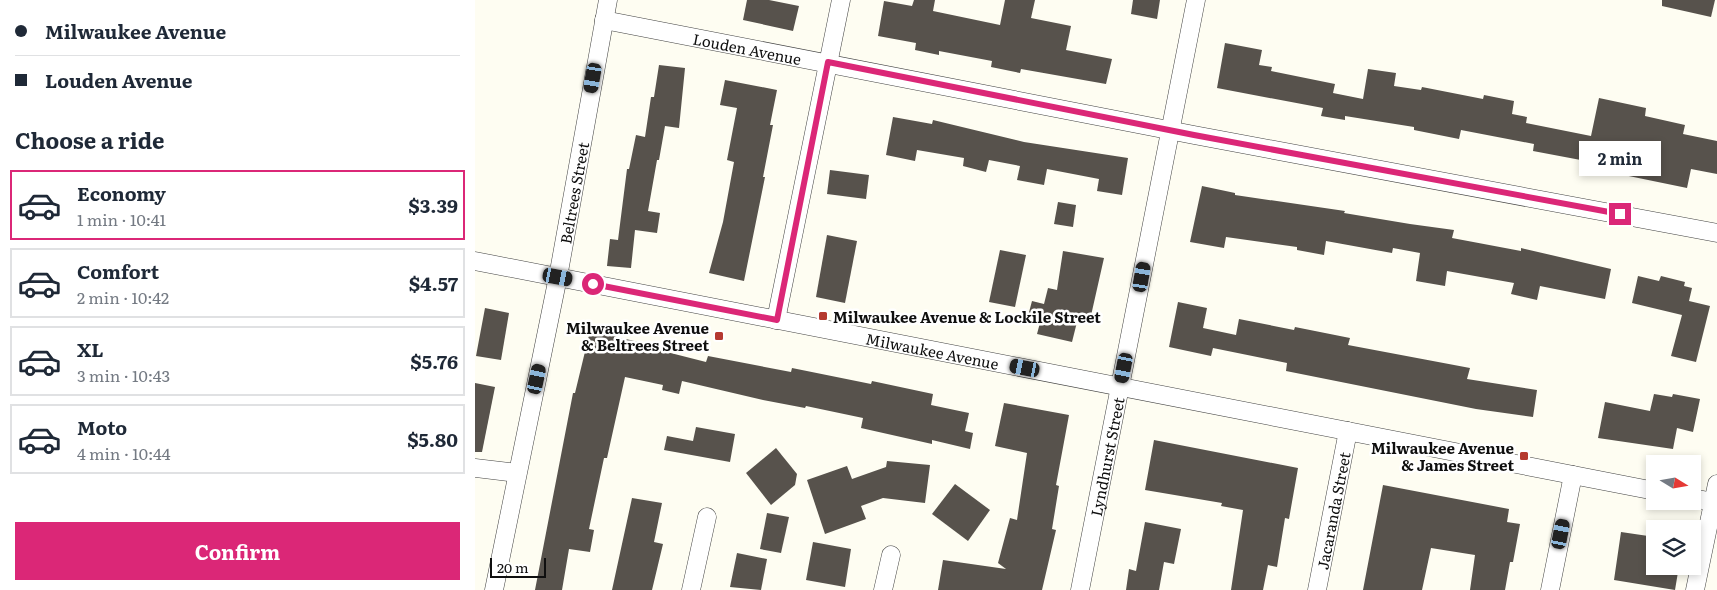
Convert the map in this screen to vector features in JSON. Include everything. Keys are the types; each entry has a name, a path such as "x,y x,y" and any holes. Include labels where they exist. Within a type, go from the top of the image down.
{"street":[{"name":"Beltrees Street","path":"494,590 558,277 608,0"},
{"path":"777,320 841,0"},
{"name":"Lyndhurst Street","path":"1080,590 1196,0"},
{"name":"Louden Avenue","path":"604,20 828,62 1169,130 1717,232"},
{"name":"Milwaukee Avenue","path":"475,261 1646,489"},
{"name":"Jacaranda Street","path":"1317,590 1348,431"},
{"path":"475,468 517,473"},
{"path":"1550,590 1573,475"},
{"path":"1695,590 1715,503 1717,484"},
{"path":"1701,500 1715,503"},
{"path":"691,590 707,517"},
{"path":"883,590 891,555"}],"building":[{"path":"747,0 769,0 799,6 793,31 743,20"},
{"path":"914,0 935,0 933,11 1000,25 1005,0 1035,0 1031,18 1071,26 1066,50 1112,59 1106,84 1021,69 1020,73 991,67 992,61 939,51 939,55 915,50 916,43 878,36 884,1 912,6"},
{"path":"1133,0 1160,0 1157,19 1131,14"},
{"path":"1662,0 1715,0 1711,17 1662,6"},
{"path":"1225,43 1262,50 1259,65 1272,67 1271,71 1335,84 1333,93 1363,99 1368,69 1396,73 1394,86 1421,90 1422,87 1483,99 1484,95 1514,101 1512,114 1527,117 1526,123 1591,136 1599,98 1646,108 1645,116 1685,125 1683,134 1717,141 1717,174 1691,169 1687,188 1585,167 1586,161 1533,151 1534,144 1461,130 1459,139 1414,130 1414,127 1345,116 1345,120 1321,116 1323,108 1217,88"},
{"path":"659,65 685,68 679,128 665,126 648,211 660,213 657,233 635,230 631,268 607,266 610,239 618,240 627,169 629,169 636,135 645,137 651,97 654,97"},
{"path":"725,80 777,90 770,125 773,125 763,177 765,177 744,281 709,273 723,222 734,162 727,160 737,108 720,105"},
{"path":"893,117 932,124 933,120 1024,142 1128,158 1122,195 1097,191 1099,179 1047,169 1044,185 1017,180 1020,166 989,160 986,172 963,166 964,158 917,150 915,161 886,155"},
{"path":"830,170 869,175 866,199 827,194"},
{"path":"1202,186 1235,193 1235,195 1345,211 1344,213 1454,230 1452,238 1521,251 1521,248 1611,269 1605,299 1540,286 1537,300 1511,294 1514,283 1447,271 1445,286 1416,281 1420,253 1393,248 1392,253 1326,241 1324,255 1297,250 1297,247 1226,237 1224,248 1190,242"},
{"path":"1058,202 1076,205 1073,227 1054,224"},
{"path":"827,235 857,241 845,303 816,297"},
{"path":"1000,250 1026,255 1015,307 989,302"},
{"path":"1063,251 1104,258 1090,320 1078,318 1072,342 1037,334 1041,319 1028,316 1032,301 1044,304 1048,288 1057,290"},
{"path":"1638,276 1659,281 1661,276 1685,282 1684,286 1692,288 1689,301 1710,306 1696,362 1671,356 1682,315 1632,303"},
{"path":"1178,302 1207,308 1203,328 1236,335 1239,319 1294,330 1295,327 1350,338 1348,345 1470,368 1467,379 1537,390 1533,417 1476,409 1286,371 1287,363 1213,348 1211,356 1169,347"},
{"path":"485,308 509,313 501,360 476,356"},
{"path":"590,331 648,344 647,347 706,362 708,356 791,372 792,368 871,384 872,381 933,394 931,405 969,413 965,431 973,433 970,449 932,440 932,444 861,428 863,418 806,406 805,408 763,400 682,381 679,394 662,390 663,385 625,377 607,458 604,458 589,529 594,530 590,552 569,549 562,590 535,590 573,393 575,393"},
{"path":"475,383 495,387 482,452 475,452"},
{"path":"1654,394 1672,397 1673,394 1700,399 1693,432 1677,428 1673,449 1598,438 1605,402 1650,411"},
{"path":"1004,403 1069,415 1056,485 1059,486 1052,529 1056,530 1042,590 938,590 943,560 1006,569 998,563 1010,518 1017,520 1027,453 995,446"},
{"path":"696,427 735,434 730,462 664,450 667,436 693,441"},
{"path":"1154,440 1298,468 1289,519 1285,518 1277,567 1268,565 1263,590 1231,590 1243,510 1221,506 1222,503 1145,490"},
{"path":"776,448 797,474 795,485 771,505 746,473"},
{"path":"887,461 930,465 925,503 883,498 861,506 866,519 825,534 807,480 847,466 852,479 886,467"},
{"path":"955,484 990,510 968,541 932,514"},
{"path":"1383,485 1509,509 1507,522 1520,524 1513,562 1510,562 1505,590 1470,590 1475,555 1431,548 1422,590 1363,590"},
{"path":"632,498 662,503 654,542 663,544 652,590 612,590"},
{"path":"767,513 789,517 781,553 760,549"},
{"path":"1145,522 1181,529 1174,564 1164,562 1159,590 1126,590 1129,569 1136,571"},
{"path":"1621,532 1646,536 1646,575 1678,575 1675,590 1614,580"},
{"path":"813,542 851,549 845,587 806,580"},
{"path":"737,553 767,559 761,590 730,587"}],"place":[{"name":"Milwaukee Avenue & Lockile Street","path":"823,316"},
{"name":"Milwaukee Avenue & Beltrees Street","path":"719,336"},
{"name":"Milwaukee Avenue & James Street","path":"1524,456"}],"route":[{"path":"593,284 777,320 828,62 1194,135 1620,214"}]}
